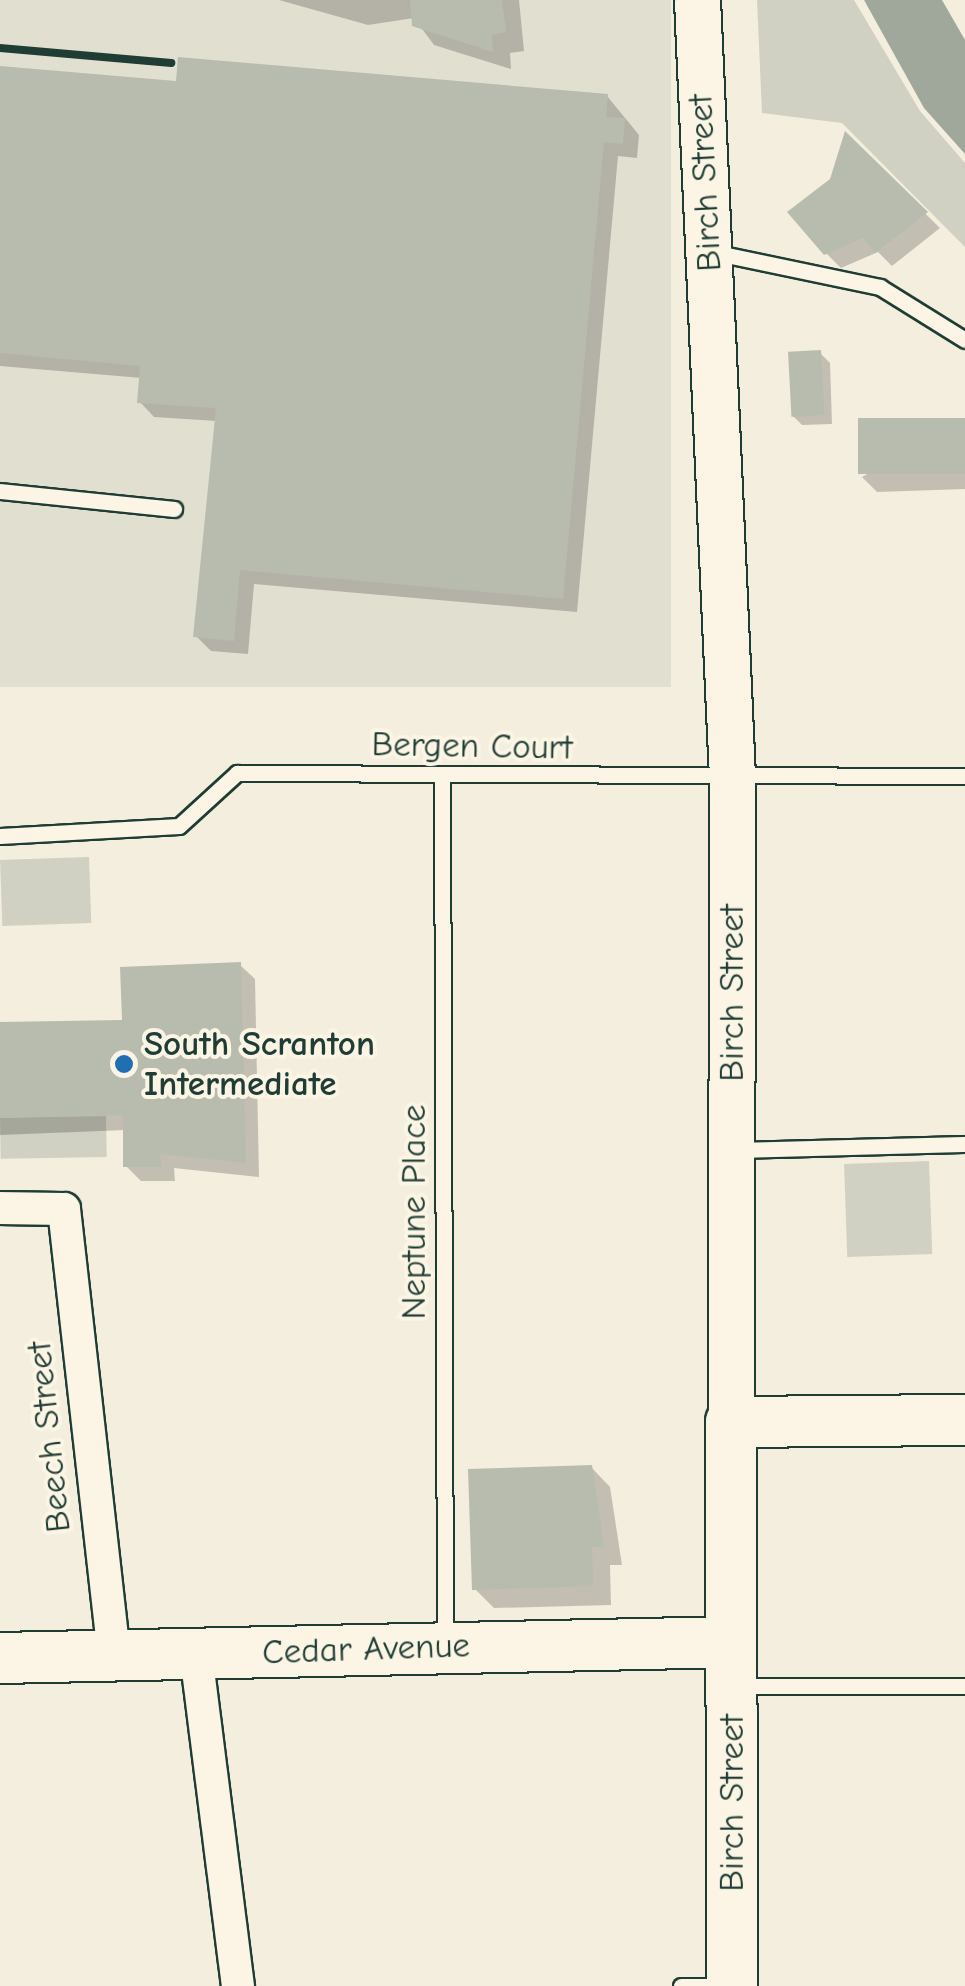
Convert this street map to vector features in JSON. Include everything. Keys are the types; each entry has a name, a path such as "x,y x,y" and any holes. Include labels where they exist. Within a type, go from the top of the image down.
{"main road":[{"path":"732,1422 965,1420"},
{"name":"Birch Street","path":"732,1422 732,1986"},
{"name":"Cedar Avenue","path":"0,1658 445,1646 732,1664"}],"street":[{"name":"Birch Street","path":"697,0 732,778 732,1422"},
{"name":"Beech Street","path":"0,1208 64,1209 114,1656"},
{"path":"196,1654 238,1986"}],"lane":[{"path":"708,251 880,287 965,340"},
{"path":"0,491 174,509"},
{"name":"Bergen Court","path":"0,836 179,826 237,773 442,778 965,776"},
{"name":"Neptune Place","path":"442,778 445,1646"},
{"path":"731,1150 965,1144"},
{"path":"732,1664 965,1686"},
{"path":"681,1986 732,1986"}],"shaded area":[{"path":"0,0 671,0 671,687 0,687"},
{"path":"757,0 854,0 920,111 965,163 965,247 842,123 762,113"},
{"path":"864,0 942,0 965,40 965,154 924,108"},
{"path":"89,857 91,923 2,926 0,860"},
{"path":"106,1116 107,1157 1,1159 0,1118"},
{"path":"929,1161 932,1254 847,1257 844,1164"}],"building":[{"path":"410,0 502,0 506,32 492,35 493,52 412,26"},
{"path":"178,57 608,94 606,117 625,118 623,144 604,142 563,599 240,570 234,641 193,637 216,408 137,403 140,366 0,353 0,66 176,81"},
{"path":"845,131 928,212 875,253 863,238 824,255 787,212 830,179"},
{"path":"821,350 824,415 791,417 788,352"},
{"path":"858,418 965,418 965,474 858,474"},
{"name":"South Scranton Intermediate","path":"241,962 246,1163 160,1154 161,1167 123,1167 123,1115 0,1118 0,1022 122,1020 120,967"},
{"path":"592,1465 604,1547 592,1547 593,1586 472,1590 468,1469"}],"railway":[{"path":"0,48 171,63"}],"place":[{"name":"South Scranton Intermediate","path":"124,1064"}]}
